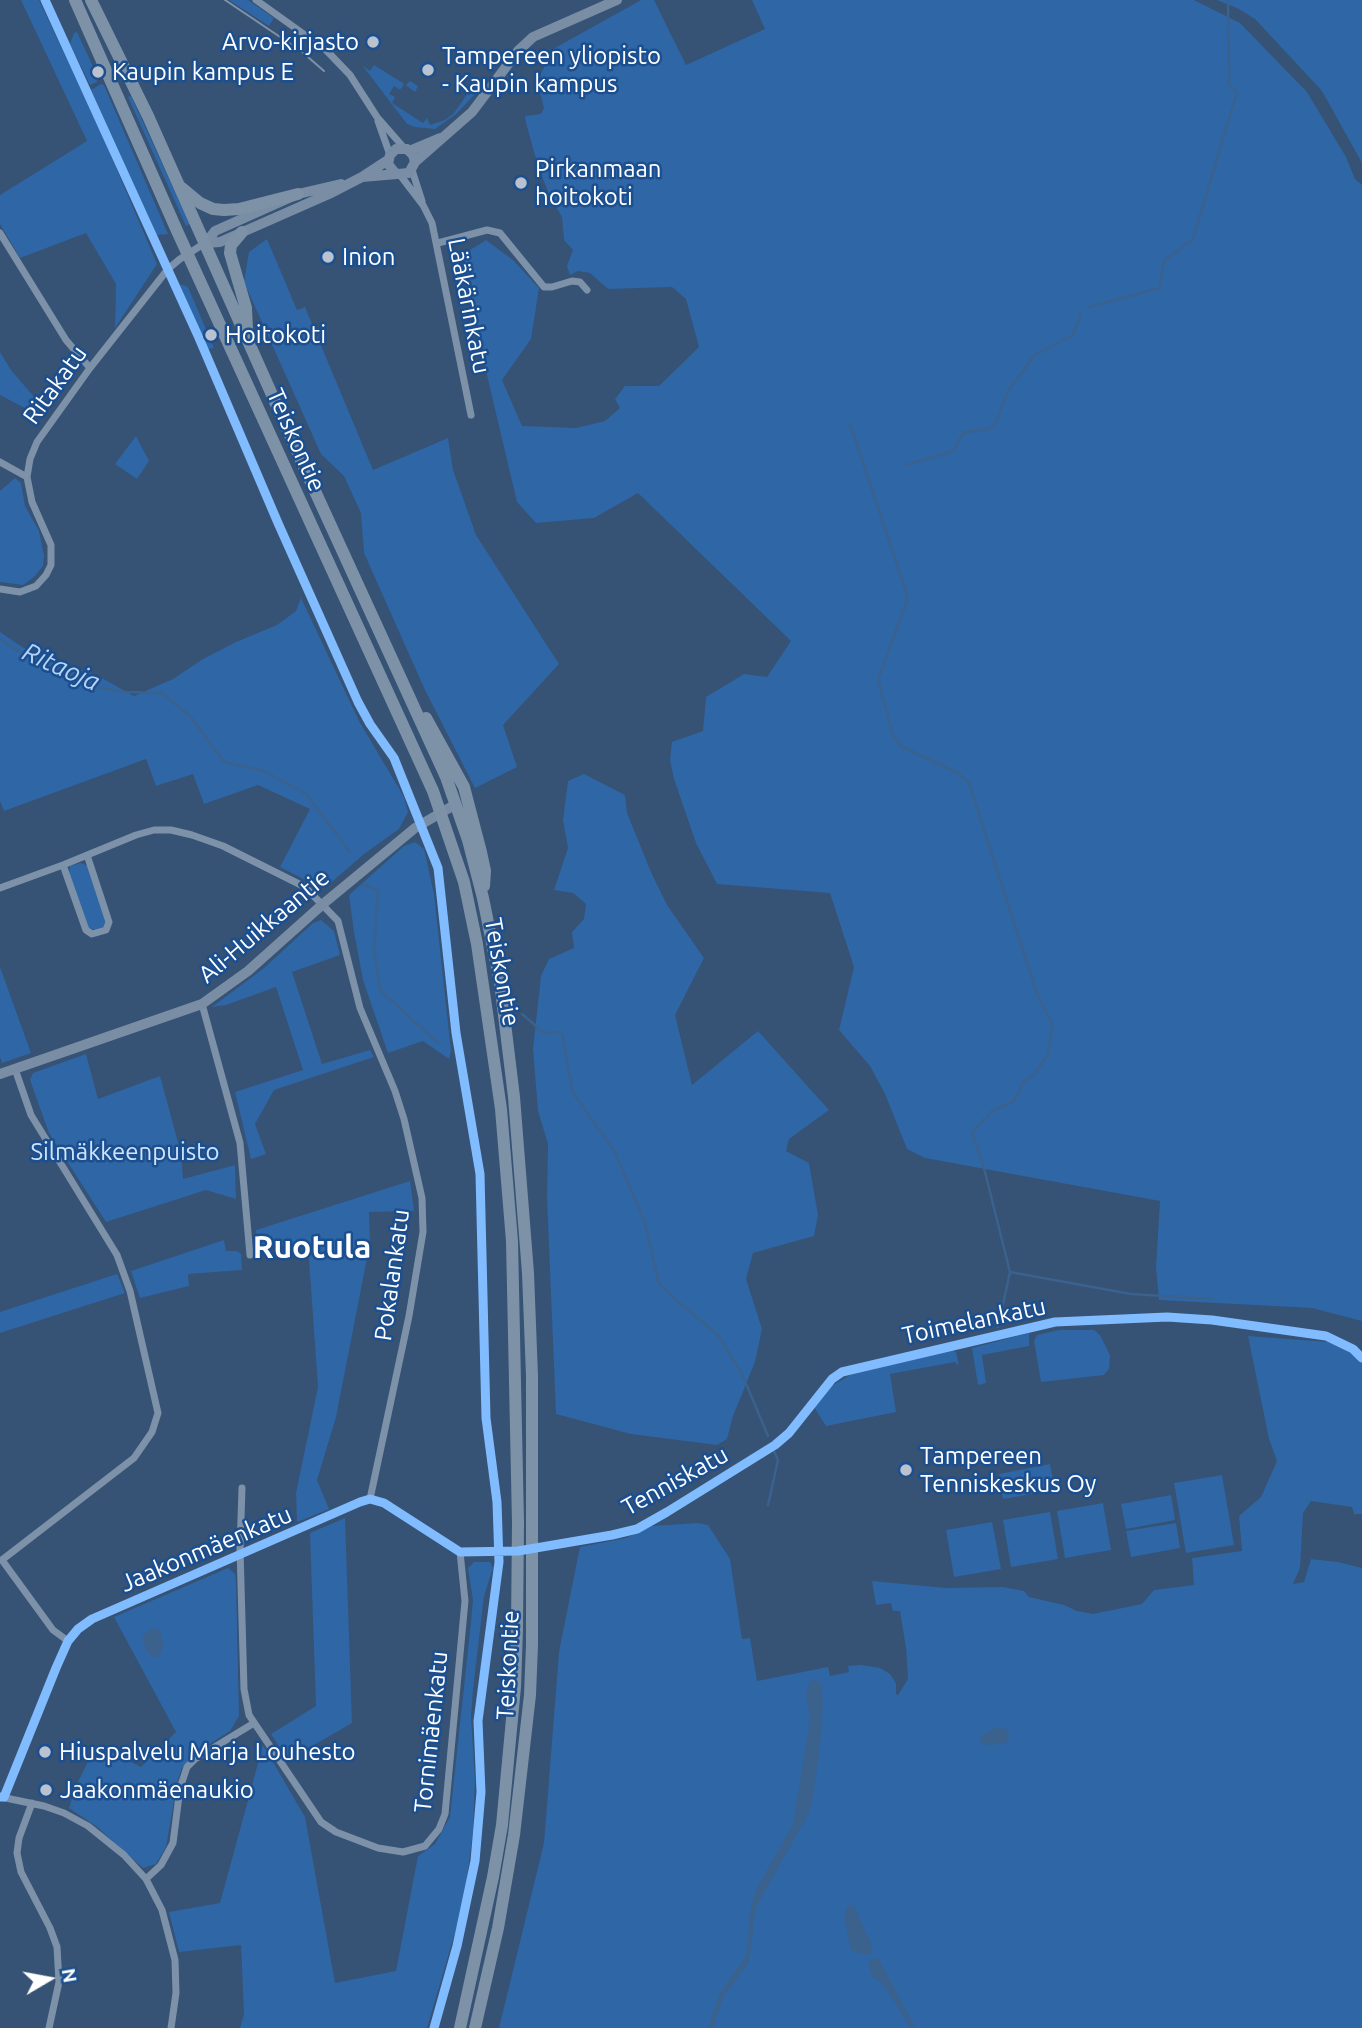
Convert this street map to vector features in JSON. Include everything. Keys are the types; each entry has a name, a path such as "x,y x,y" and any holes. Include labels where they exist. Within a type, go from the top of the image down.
{"highway":[{"name":"Teiskontie","path":"75,0 442,812 464,882 477,944 501,1109 509,1201 514,1306 518,1551 515,1687 502,1825 491,1889 460,2028"},
{"name":"Teiskontie","path":"91,0 206,243 456,804 482,898 500,982 514,1097 525,1228 532,1376 530,1695 507,1882 475,2028"},
{"path":"179,185 200,203 213,209 239,209 298,194"},
{"path":"242,232 231,244 230,253 246,308 247,337"},
{"path":"415,709 426,718 464,787 485,871 482,898"}],"street":[{"path":"256,0 326,50 358,86 377,117 407,150 413,166"},
{"path":"362,177 398,175 413,166 443,136 472,113 518,51 533,37 617,0"},
{"path":"377,117 390,168 398,175"},
{"path":"206,243 220,242 362,177 389,158 396,149 407,150 443,136"},
{"name":"Lääkärinkatu","path":"413,166 423,205 438,243 471,415"},
{"name":"Lääkärinkatu","path":"398,175 423,205"},
{"path":"206,243 215,231 298,194 348,183"},
{"path":"438,243 484,231 500,233 544,287 572,281 580,282 587,290"},
{"path":"0,233 66,340 90,368"},
{"name":"Ritakatu","path":"27,477 37,442 90,368 168,269 206,243"},
{"path":"0,462 27,477 32,502 51,545 51,565 36,586 20,592 0,589"},
{"name":"Ali-Huikkaantie","path":"0,1074 202,1004 248,971 323,904 415,828 456,804"},
{"name":"Pokalankatu","path":"0,888 136,835 154,830 171,830 208,840 305,887 323,904 342,930 354,990 403,1114 422,1198 423,1232 409,1316 370,1499"},
{"path":"62,865 86,930 92,934 106,930 109,922 87,855"},
{"path":"202,1004 240,1143 250,1255"},
{"path":"15,1069 32,1115 120,1262 134,1304 158,1413 152,1432 134,1458 2,1560 53,1630 68,1641"},
{"name":"Toimelankatu","path":"786,1436 814,1399 842,1372 1055,1322 1167,1317 1212,1320 1326,1336 1353,1349 1362,1358"},
{"name":"Tenniskatu","path":"533,1548 612,1535 637,1528 786,1436"},
{"name":"Tornimäenkatu","path":"242,1489 240,1555 247,1709 321,1822 358,1842 397,1852 411,1851 425,1846 439,1829 445,1814 465,1601 460,1552"},
{"path":"370,1499 384,1503 460,1552 518,1551 533,1548"},
{"name":"Jaakonmäenkatu","path":"2,1797 68,1641 92,1619 370,1499"},
{"path":"146,1879 161,1865 173,1843 180,1788 187,1767 195,1759 254,1723"},
{"path":"2,1797 64,1813 88,1826 124,1855 146,1879 162,1910 175,1960 176,1993 171,2028"},
{"path":"32,1803 19,1838 17,1853 21,1872 57,1947 59,1982 49,2028"}],"green space":[{"path":"21,0 39,0 97,123 157,264 115,328 116,284 86,233 20,258 0,224 0,195 87,141"},
{"path":"229,0 248,0 274,18 269,26"},
{"path":"641,0 654,0 686,65 765,29 752,0 1194,0 1240,23 1307,92 1346,157 1355,179 1362,185 1362,1321 1312,1308 1159,1300 1156,1267 1160,1201 925,1158 907,1149 885,1094 870,1066 839,1030 854,967 830,893 717,884 696,843 674,779 670,760 672,742 703,731 706,697 744,674 767,677 791,641 638,493 594,518 536,523 517,502 459,257 486,240 513,260 539,288 531,339 502,380 522,426 576,428 605,421 620,408 615,399 625,386 659,386 699,347 686,299 672,287 608,289 590,273 578,271 570,275 567,266 573,250 564,240 562,217 550,197 538,166 526,123 525,116 541,114 544,108 537,82 553,49"},
{"path":"1217,0 1362,0 1362,163 1322,91 1255,19"},
{"path":"77,32 96,73 97,82 90,85 70,44"},
{"path":"362,65 370,71 374,65 406,85 410,81 418,86 415,92 404,84 400,90 394,86 389,94 395,97 392,103 423,123 427,118 430,125 445,120 454,113 474,84 481,88 455,115 435,129 415,127 407,124"},
{"path":"104,85 168,234 157,235 91,90"},
{"path":"131,96 190,224 186,226 128,97"},
{"path":"267,239 297,310 305,307 373,470 448,438 453,470 476,535 559,664 503,725 517,767 475,788 425,690 364,553 361,513 344,476 321,454 244,282 249,252"},
{"path":"181,284 188,287 214,348 208,349"},
{"path":"0,352 11,370 47,412 42,417 0,395"},
{"path":"136,436 149,461 137,479 115,464"},
{"path":"15,478 21,483 25,506 39,531 44,556 43,566 23,585 0,582 0,491"},
{"path":"301,598 359,721 404,797 408,812 399,829 364,854 325,888 280,867 310,809 258,785 204,804 193,774 156,786 146,759 4,811 0,801 0,632 22,647 100,677 134,696 173,679 236,642 277,625 296,611"},
{"path":"584,774 625,795 627,813 651,872 667,905 704,958 675,1015 692,1085 758,1031 829,1110 789,1139 786,1151 809,1163 818,1215 814,1236 753,1253 746,1279 762,1329 755,1362 733,1416 727,1439 717,1445 631,1434 556,1414 547,1198 548,1144 538,1111 533,1049 541,976 549,959 574,948 572,932 584,919 586,904 573,893 554,890 568,848 563,820 568,781"},
{"path":"415,842 424,849 434,894 451,1051 449,1059 423,1041 388,1053 363,980 354,932 349,895 404,846"},
{"path":"81,863 88,866 106,921 104,927 96,930 89,928 69,873 70,866"},
{"path":"321,920 334,931 340,955 292,972 322,1064 370,1050 374,1057 274,1090 255,1124 266,1154 251,1159 235,1092 303,1070 276,987 226,1005 212,1007 264,968 313,923"},
{"path":"0,967 31,1053 2,1063 0,1057"},
{"name":"Silmäkkeenpuisto","path":"86,1054 98,1099 160,1076 181,1153 183,1179 235,1165 236,1199 206,1190 106,1222 49,1133 30,1080 33,1073"},
{"path":"410,1181 414,1211 369,1212 370,1243 336,1417 317,1480 329,1509 297,1522 296,1493 318,1387 308,1245 258,1248 256,1230"},
{"path":"224,1240 226,1251 237,1251 241,1254 242,1270 188,1274 189,1286 140,1298 131,1271"},
{"path":"117,1274 125,1293 0,1333 0,1312"},
{"path":"1059,1330 1094,1330 1100,1335 1110,1355 1109,1369 1104,1375 1041,1382 1034,1341 1037,1335"},
{"path":"1029,1333 1029,1346 982,1355 986,1383 978,1385 972,1348"},
{"path":"1248,1336 1329,1342 1351,1351 1362,1363 1362,1514 1354,1514 1352,1507 1311,1501 1303,1513 1300,1568 1293,1584 1304,1582 1311,1559 1362,1568 1362,2028 499,2028 544,1843 559,1652 580,1547 626,1538 652,1526 698,1523 708,1525 730,1559 742,1639 750,1638 757,1681 828,1667 830,1676 849,1672 848,1666 861,1665 880,1668 890,1674 896,1683 898,1695 908,1679 900,1611 893,1611 891,1603 876,1605 872,1581 946,1588 1003,1587 1024,1591 1029,1597 1093,1614 1142,1604 1154,1590 1194,1585 1192,1558 1242,1551 1239,1516 1261,1497 1277,1461 1269,1439"},
{"path":"952,1350 956,1352 959,1366 955,1362 890,1374 896,1412 826,1426 814,1407 830,1387 850,1375"},
{"path":"1050,1464 1055,1490 1003,1499 999,1474"},
{"path":"1222,1475 1234,1545 1186,1553 1174,1483"},
{"path":"1171,1495 1175,1520 1126,1529 1121,1504"},
{"path":"1103,1503 1111,1550 1065,1558 1057,1511"},
{"path":"1050,1512 1058,1559 1011,1567 1003,1520"},
{"path":"345,1518 352,1723 288,1760 271,1734 316,1706 310,1533"},
{"path":"992,1522 1001,1569 954,1577 946,1530"},
{"path":"1176,1523 1180,1548 1131,1557 1126,1531"},
{"path":"474,1562 490,1562 493,1568 484,1596 473,1690 473,1831 464,1902 427,2028 240,2028 244,2014 241,1945 179,1952 169,1912 220,1903 263,1745 305,1817 335,1983 396,1971 418,1856 435,1844 450,1817 473,1600 468,1568"},
{"path":"228,1568 235,1574 236,1581 239,1716 230,1731 194,1754 182,1768 166,1847 156,1864 143,1868 96,1826 69,1808 76,1786 96,1745 141,1767 176,1732 114,1617"}],"shaded area":[{"path":"152,1628 160,1630 163,1643 161,1654 154,1658 147,1652 143,1639 144,1634"},
{"path":"816,1680 822,1686 823,1706 812,1802 807,1816 756,1907 749,1961 724,1996 713,2028 708,2028 719,1995 746,1956 755,1892 793,1824 810,1719 806,1695 810,1681"},
{"path":"997,1727 1006,1729 1009,1733 1008,1742 992,1745 980,1741 981,1736"},
{"path":"849,1905 853,1905 872,1946 871,1953 866,1955 851,1950 845,1921"},
{"path":"876,1957 915,2028 911,2028 882,1982 873,1978 869,1965"}],"waterway":[{"path":"1089,307 1159,288 1164,261 1193,239 1237,92 1229,85 1228,0"},
{"path":"907,465 953,451 964,432 994,427 1008,391 1035,355 1073,335 1081,313"},
{"path":"850,424 908,598 878,680 893,735 901,746 958,773 969,783 1037,994 1053,1025 1048,1055 1034,1075 1024,1082 1014,1101 991,1112 972,1132 984,1168 1010,1272 998,1327"},
{"name":"Ritaoja","path":"0,639 11,647 93,686 124,692 162,693 191,717 224,762 264,771 306,794 350,852"},
{"path":"363,884 378,891 374,949 380,990 438,1043"},
{"path":"522,1014 544,1033 562,1032 573,1093 614,1150 644,1220 659,1283 718,1335 742,1374 768,1436"},
{"path":"1010,1272 1131,1294 1212,1299"},
{"path":"768,1505 778,1460 774,1451"}],"tram line":[{"path":"225,0 301,51 324,71"}],"cycle path":[{"path":"45,0 199,338 358,702 394,758 438,868 456,1033 480,1174 486,1418 497,1502 499,1562 478,1721 481,1792 475,1861 457,1946 434,2028"},
{"path":"0,1797 4,1797 68,1641 78,1629 92,1619 360,1502 370,1499 384,1503 460,1552 518,1551 637,1529 775,1445 789,1433 832,1379 842,1372 1055,1322 1167,1317 1212,1320 1326,1336 1353,1349 1362,1358"}],"place":[{"name":"Arvo-kirjasto","path":"373,42"},
{"name":"Tampereen yliopisto - Kaupin kampus","path":"428,70"},
{"name":"Kaupin kampus E","path":"98,72"},
{"name":"Pirkanmaan hoitokoti","path":"521,183"},
{"name":"Inion","path":"328,257"},
{"name":"Hoitokoti","path":"211,335"},
{"name":"Tampereen Tenniskeskus Oy","path":"906,1470"},
{"name":"Hiuspalvelu Marja Louhesto","path":"45,1752"},
{"name":"Jaakonmäenaukio","path":"46,1790"}],"district":[{"name":"Ruotula","path":"312,1247"}]}
